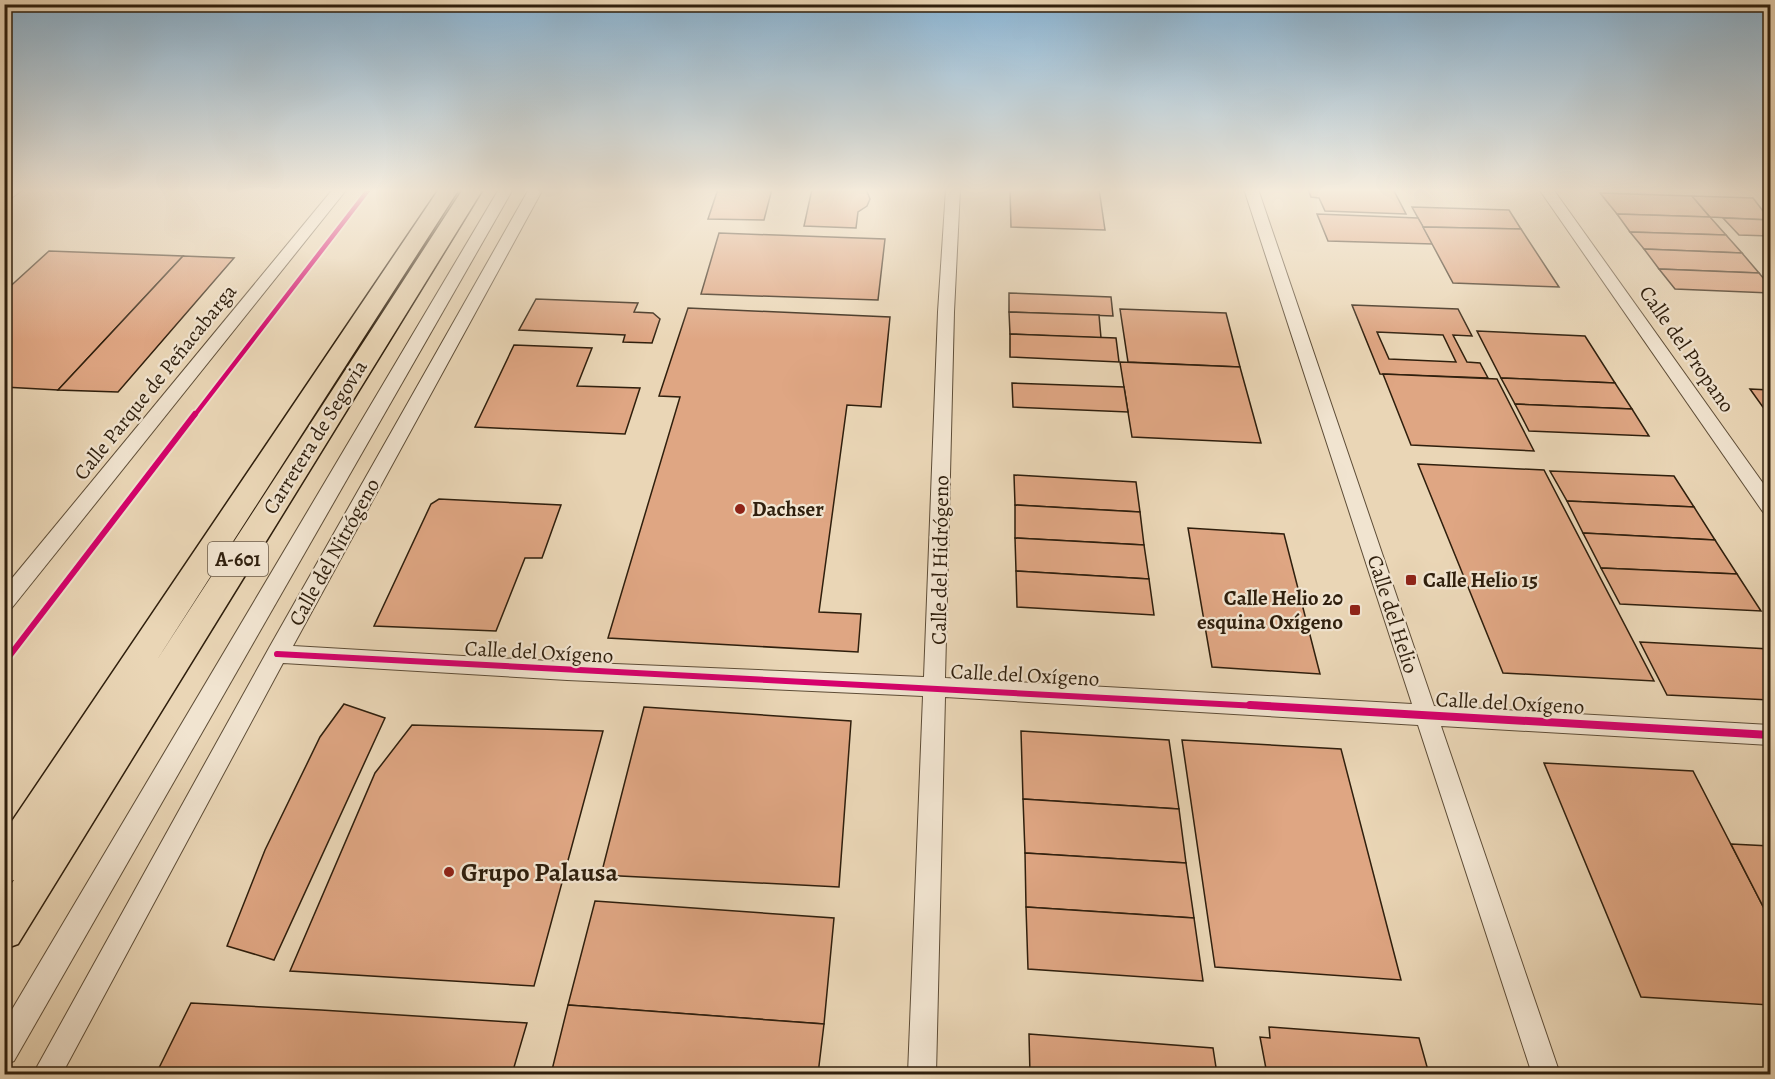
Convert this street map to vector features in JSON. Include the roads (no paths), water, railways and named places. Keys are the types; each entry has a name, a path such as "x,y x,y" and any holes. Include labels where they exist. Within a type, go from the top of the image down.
{"highway":[{"name":"Carretera de Segovia","path":"4,866 416,239"},
{"name":"Carretera de Segovia","path":"4,930 441,239"},
{"path":"4,946 72,824"}],"street":[{"name":"Calle Parque de Peñacabarga","path":"4,603 299,239"},
{"path":"4,1052 477,239"},
{"name":"Calle del Nitrógeno","path":"47,1074 508,239"},
{"name":"Calle del Hidrógeno","path":"922,1074 950,239"},
{"name":"Calle del Helio","path":"1268,239 1546,1074"},
{"name":"Calle del Propano","path":"1581,239 1770,507"},
{"name":"Calle del Oxígeno","path":"277,654 567,671 936,687 1770,735"}],"place":[{"name":"Dachser","path":"740,509"},
{"name":"Calle Helio 15","path":"1411,580"},
{"name":"Calle Helio 20 esquina Oxígeno","path":"1355,610"},
{"name":"Grupo Palausa","path":"449,872"}]}
